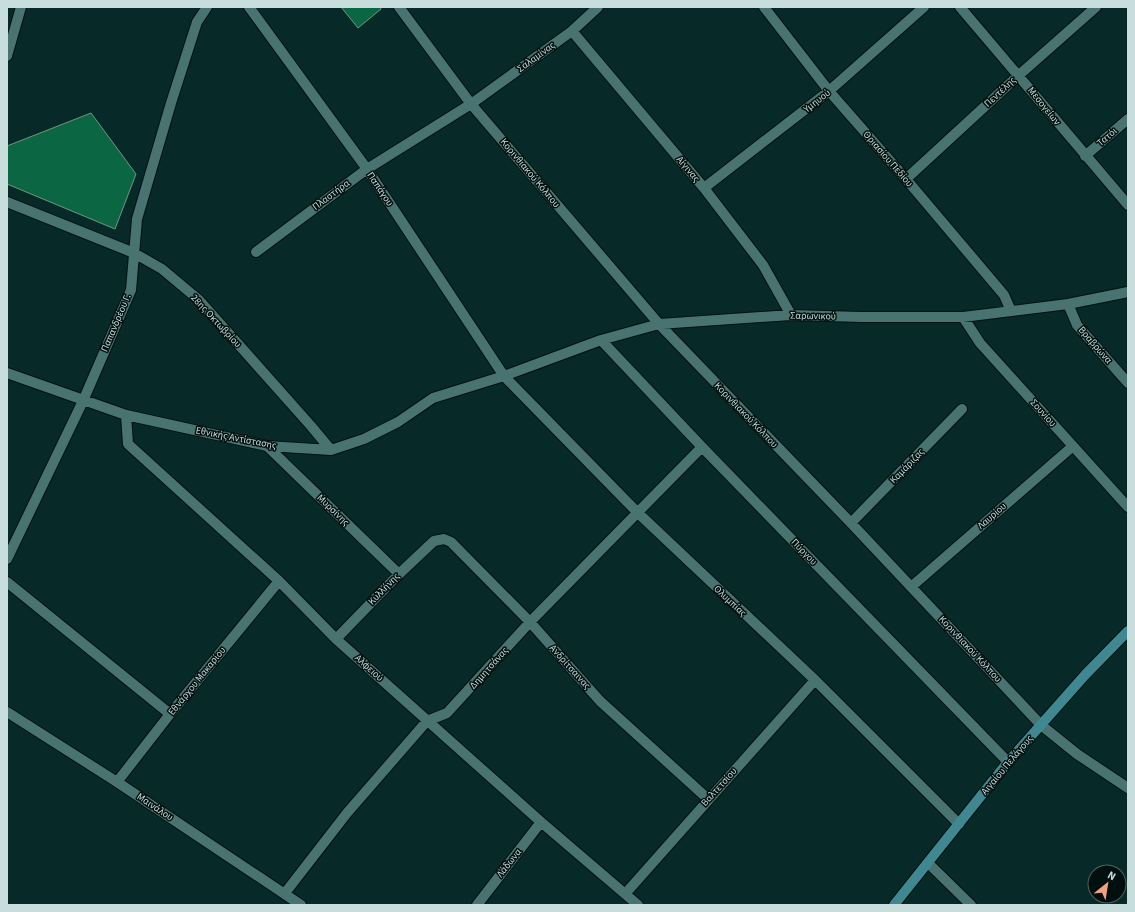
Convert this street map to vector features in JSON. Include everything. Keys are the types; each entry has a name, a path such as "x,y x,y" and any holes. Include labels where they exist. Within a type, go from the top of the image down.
{"main road":[{"name":"Αιγαίου Πελάγους","path":"894,905 1008,762 1128,631"}],"street":[{"path":"7,56 21,7"},
{"name":"Παπανδρέου Γ.","path":"7,559 83,401 131,290 137,219 147,182 197,22 207,7"},
{"name":"Παπάγου","path":"249,7 367,169 504,376"},
{"name":"Κορινθιακού Κόλπου","path":"399,7 471,104 659,324 851,523 1041,725 1077,754 1126,783"},
{"name":"Θριασίου Πεδίου","path":"764,7 828,91 906,179 1004,295 1011,311"},
{"name":"Υμηυού","path":"704,188 828,91 924,7"},
{"name":"Μεσογείων","path":"960,7 1019,75 1085,156 1127,202"},
{"name":"Πεντέλης","path":"906,179 1019,75 1096,7"},
{"name":"Σαλαμίνας","path":"471,104 572,31 595,8"},
{"name":"Αίγινας","path":"572,31 704,188 763,265 791,315"},
{"name":"Πλαστήρα","path":"256,252 367,169 471,104"},
{"name":"Τατόι","path":"1085,156 1128,119"},
{"name":"28ης Οκτωβρίου","path":"7,202 134,253 162,269 199,300 331,450"},
{"name":"Σαρωνικού","path":"504,376 601,340 659,324 791,315 963,317 1068,304 1128,292"},
{"name":"Βραβρώνα","path":"1068,304 1077,325 1128,383"},
{"name":"Σουνίου","path":"963,317 980,343 1128,507"},
{"name":"Πύργου","path":"601,340 702,447 1008,762"},
{"name":"Εθνικής Αντίστασης","path":"7,373 126,415 267,446 331,450 364,439 398,422 433,398 504,376"},
{"name":"Ολυμπίας","path":"504,376 638,513 815,680 958,824"},
{"name":"Καμάριζας","path":"851,523 962,409"},
{"name":"Αλφειού","path":"126,415 128,444 279,581 336,639 541,822 638,905"},
{"name":"Μυρσίνης","path":"267,446 399,574"},
{"name":"Λαυρίου","path":"911,587 1073,446"},
{"name":"Δημητσάνας","path":"285,893 347,813 427,721 447,713 530,622 702,447"},
{"name":"Ανδρίτσαινας","path":"434,541 444,539 451,542 530,622 600,701 708,799"},
{"name":"Κυλλήνης","path":"336,639 399,574 434,541"},
{"name":"Εθνάρχου Μακαρίου","path":"117,782 170,714 279,581"},
{"path":"7,582 170,714"},
{"name":"Βαλτετσίου","path":"625,894 815,680"},
{"name":"Μαινάλου","path":"7,712 117,782 301,905"},
{"name":"Λάδωνα","path":"477,905 541,822"},
{"path":"928,863 971,905"}],"building":[{"path":"341,7 380,7 381,9 358,28"},
{"path":"91,113 136,174 115,229 7,184 7,146"}]}
